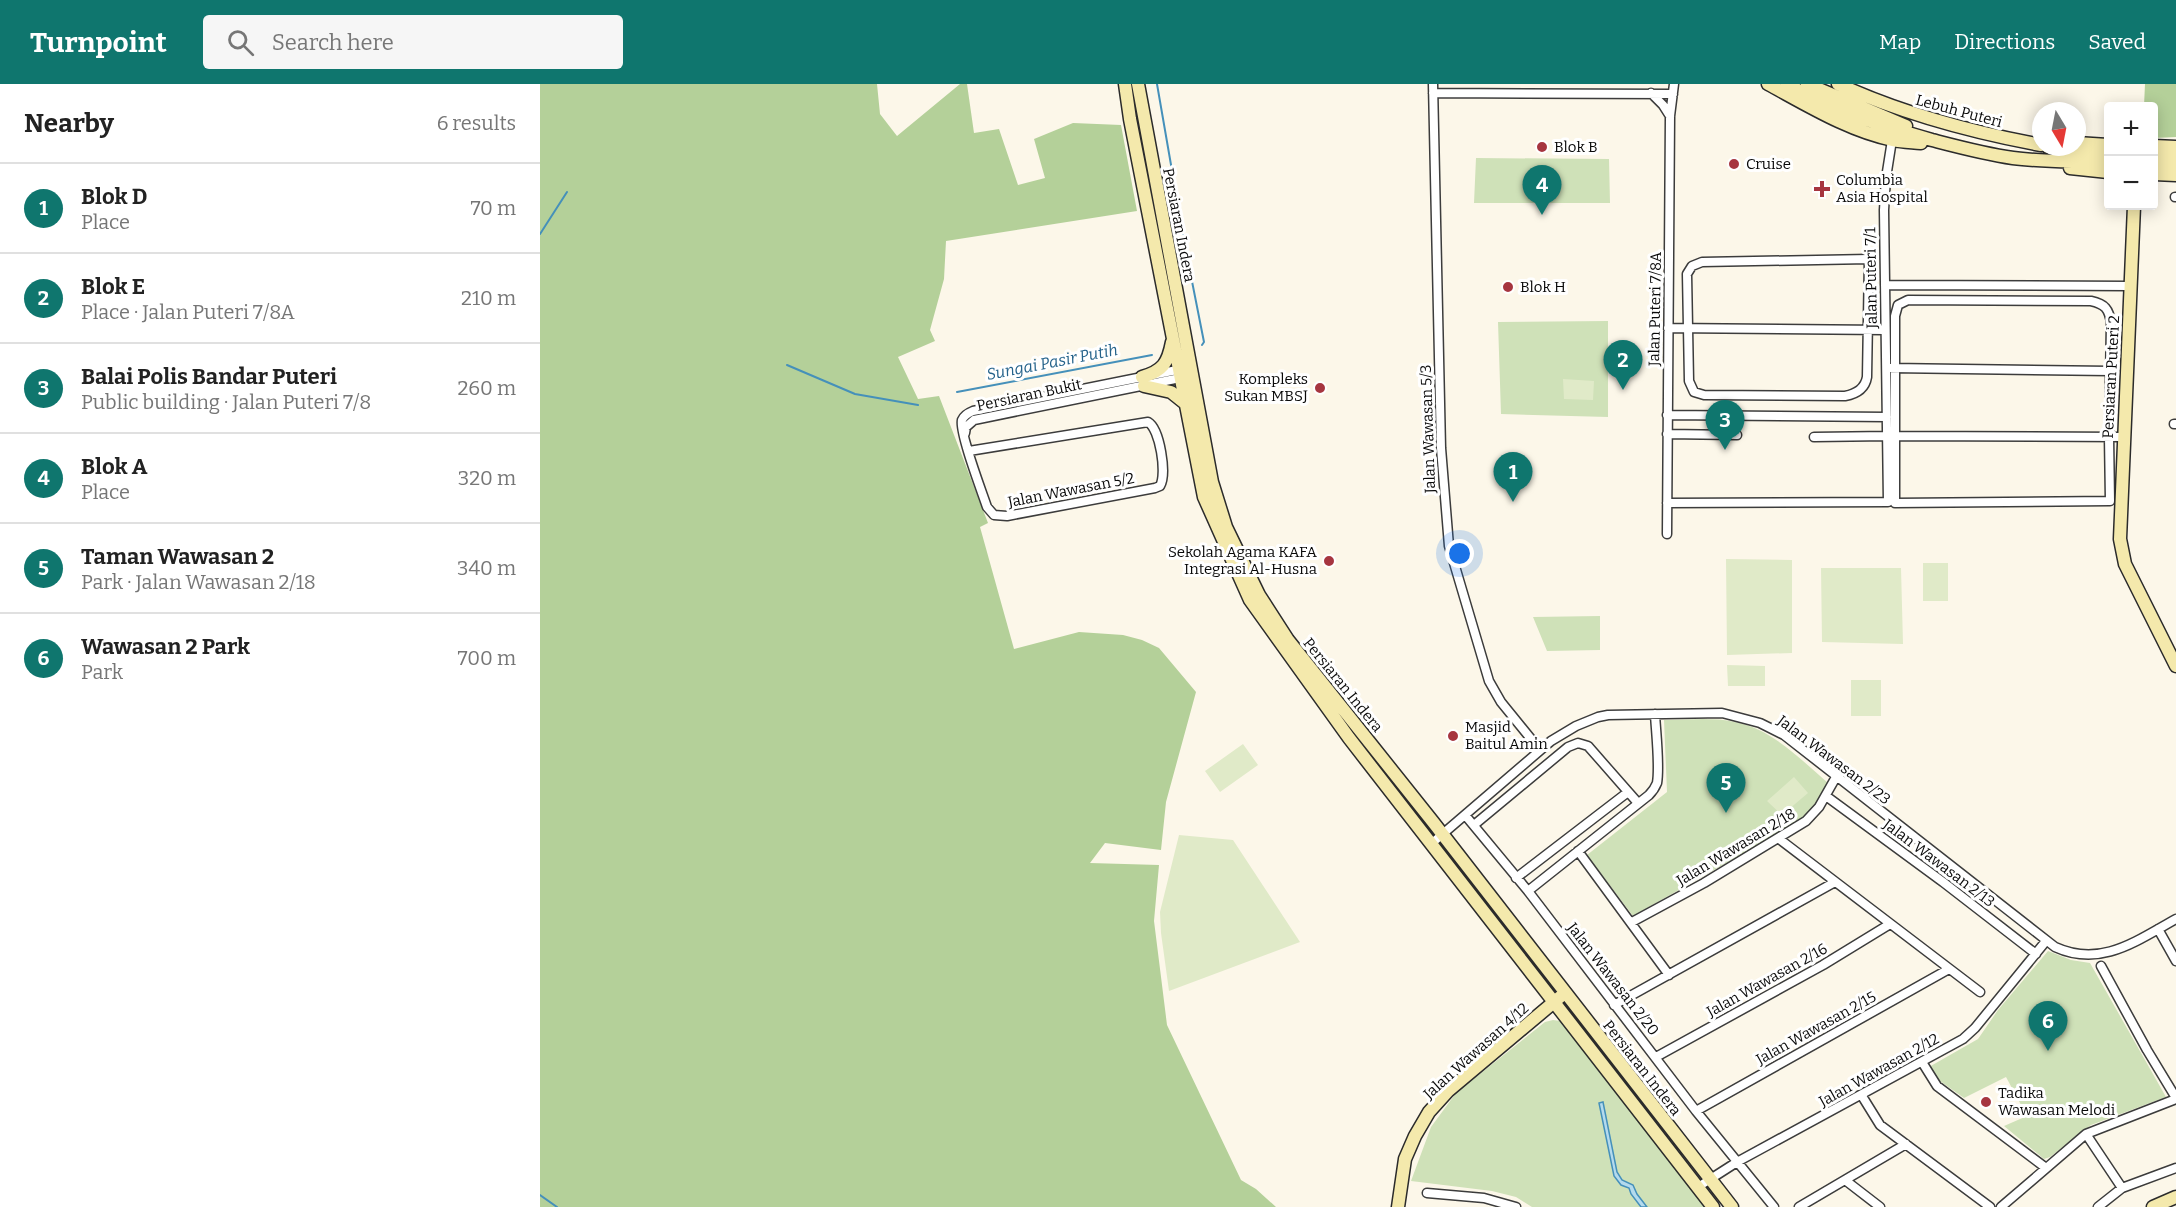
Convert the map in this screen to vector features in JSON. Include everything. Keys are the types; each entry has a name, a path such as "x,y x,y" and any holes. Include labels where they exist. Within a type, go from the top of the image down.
{"main road":[{"name":"Persiaran Indera","path":"1125,84 1173,340 1186,372 1186,404 1204,497 1250,600 1349,738 1713,1207"},
{"name":"Persiaran Indera","path":"1138,84 1186,372 1212,482 1226,527 1259,595 1288,640 1732,1207"},
{"path":"1768,84 1861,130 1892,140 1960,147"},
{"path":"1787,84 1835,108 1875,124 1960,147 2011,158 2104,163"},
{"path":"1807,84 1841,100 1960,147"},
{"name":"Lebuh Puteri","path":"1838,84 1902,111 1996,137 2032,143"},
{"path":"2086,144 2104,145"},
{"path":"2158,146 2176,147"},
{"name":"Lebuh Puteri","path":"2086,152 2104,154"},
{"path":"2158,156 2176,156"},
{"path":"2036,160 2062,167 2104,171"},
{"path":"2158,164 2176,165"},
{"path":"2158,174 2176,175"},
{"name":"Persiaran Puteri 2","path":"2134,210 2123,437 2121,549 2125,564 2176,666"},
{"path":"1143,381 1159,371 1168,358 1173,340"},
{"path":"1143,381 1170,392 1186,404"},
{"path":"1545,990 1539,1014 1566,1017"},
{"name":"Jalan Wawasan 4/12","path":"1398,1207 1405,1159 1430,1112 1448,1091 1565,993"},
{"path":"2153,1207 2176,1197"}],"street":[{"path":"1651,93 1673,84"},
{"name":"Jalan Puteri 7/8A","path":"1667,534 1670,116 1673,84"},
{"path":"1433,88 1672,94"},
{"name":"Jalan Wawasan 5/3","path":"1433,88 1441,448 1449,546 1489,681 1501,702 1540,750"},
{"path":"1651,93 1670,116"},
{"name":"Jalan Puteri 7/1","path":"1892,140 1885,193 1885,330 1891,368 1887,417 1891,436 1892,502"},
{"path":"1869,259 1867,377 1860,390 1845,396 1704,396 1694,392 1689,381 1688,328 1687,274 1692,266 1702,262 1869,259"},
{"path":"1885,285 2130,286"},
{"path":"2001,286 2001,300"},
{"path":"1667,503 2110,501 2111,323 2108,309 2104,305 2091,301 1908,300 1898,305 1891,368 1891,436"},
{"path":"1668,328 1885,330"},
{"path":"1891,368 2110,371"},
{"name":"Persiaran Bukit","path":"966,442 962,422 967,414 973,411 1186,372"},
{"path":"1667,416 1887,417"},
{"name":"Jalan Wawasan 5/2","path":"966,442 987,507 990,512 999,516 1155,488 1163,480 1164,475 1155,429 1151,423 1144,421 969,451"},
{"path":"1667,434 1737,435"},
{"path":"1814,436 2123,437"},
{"name":"Jalan Wawasan 2/23","path":"1431,843 1565,731 1608,715 1722,713 1748,718 1784,735 2046,942 2064,952 2104,954 2176,918"},
{"path":"1528,891 1649,795 1657,781 1655,714"},
{"path":"1474,825 1573,744 1587,746 1638,803"},
{"name":"Jalan Wawasan 2/18","path":"1632,922 1704,883 1806,821 1826,796 1836,777"},
{"path":"1516,878 1628,792"},
{"name":"Jalan Wawasan 2/13","path":"1826,796 2036,954"},
{"name":"Jalan Wawasan 2/20","path":"1465,815 1528,891 1696,1111 1774,1207"},
{"path":"1778,838 1980,992"},
{"path":"1578,851 1669,975"},
{"path":"1614,1005 1835,882"},
{"name":"Jalan Wawasan 2/16","path":"1656,1057 1814,970 1890,924"},
{"path":"2158,928 2176,962"},
{"name":"Jalan Wawasan 2/12","path":"1698,1187 1737,1162 1963,1039 1975,1028 2046,942"},
{"path":"2001,1207 2086,1134 2176,1099 2102,966"},
{"name":"Jalan Wawasan 2/15","path":"1696,1111 1949,969"},
{"path":"1922,1062 1937,1086 2046,1168"},
{"path":"1862,1096 1880,1125 1990,1207"},
{"path":"2086,1134 2122,1188"},
{"path":"1799,1207 1906,1144"},
{"path":"2098,1207 2122,1188 2176,1168"},
{"path":"1845,1180 1880,1207"},
{"path":"1427,1192 1484,1202 1498,1200 1516,1207"}],"green space":[{"path":"540,84 877,84 880,114 897,136 960,84 967,84 974,133 999,129 1018,185 1045,178 1034,139 1073,123 1121,125 1137,211 946,241 944,279 930,330 935,341 898,357 918,399 939,396 988,523 980,527 1014,649 1079,632 1123,635 1159,648 1196,692 1166,802 1161,850 1105,843 1090,863 1159,865 1154,921 1167,1025 1241,1180 1256,1189 1276,1207 540,1207"},
{"path":"2145,84 2176,84 2176,137 2158,138 2158,102 2144,102"},
{"path":"1476,158 1609,159 1610,203 1474,203"},
{"path":"1608,321 1608,417 1501,414 1498,322"},
{"path":"1563,379 1594,381 1593,400 1564,399"},
{"path":"1726,559 1792,560 1792,653 1727,655"},
{"path":"1923,563 1948,563 1948,601 1923,601"},
{"path":"1821,568 1901,568 1903,644 1822,642"},
{"path":"1600,616 1600,650 1547,651 1533,617"},
{"path":"1727,665 1765,666 1765,686 1728,686"},
{"path":"1851,680 1881,680 1881,716 1851,716"},
{"path":"1664,720 1717,720 1748,726 1785,746 1828,783 1817,806 1804,819 1633,916 1587,855 1667,792"},
{"path":"1243,744 1258,765 1220,792 1205,771"},
{"path":"1794,777 1808,793 1782,815 1767,801"},
{"path":"1179,835 1233,840 1300,942 1169,991 1160,912"},
{"path":"2048,951 2071,960 2090,963 2166,1097 2091,1125 2050,1157 2044,1159 2004,1126 2027,1116 2006,1077 1964,1098 1940,1081 1929,1067 1978,1039 1998,1010"},
{"path":"1560,1021 1566,1026 1706,1207 1532,1207 1516,1197 1492,1191 1411,1181 1431,1127 1456,1093 1545,1022"}],"water":[{"path":"1603,1102 1617,1172 1622,1180 1633,1185 1647,1207 1641,1207 1629,1188 1621,1185 1614,1176 1599,1103"}],"waterway":[{"name":"Sungai Pasir Putih","path":"1157,84 1183,234"},
{"path":"540,234 567,192"},
{"name":"Sungai Pasir Putih","path":"1186,251 1204,342 1202,345"},
{"name":"Sungai Pasir Putih","path":"957,392 1152,355"},
{"name":"Sungai Pasir Putih","path":"787,365 855,394 918,405"},
{"path":"540,1195 557,1207"}],"place":[{"name":"Blok B","path":"1542,147"},
{"name":"Cruise","path":"1734,164"},
{"name":"Columbia Asia Hospital","path":"1822,189"},
{"name":"Blok A","path":"1542,215"},
{"name":"Blok H","path":"1508,287"},
{"name":"Kompleks Sukan MBSJ","path":"1320,388"},
{"name":"Blok E","path":"1623,390"},
{"name":"Balai Polis Bandar Puteri","path":"1725,450"},
{"name":"Blok D","path":"1513,502"},
{"name":"Sekolah Agama KAFA Integrasi Al-Husna","path":"1329,561"},
{"name":"Masjid Baitul Amin","path":"1453,736"},
{"name":"Taman Wawasan 2","path":"1726,813"},
{"name":"Wawasan 2 Park","path":"2048,1051"},
{"name":"Tadika Wawasan Melodi","path":"1986,1102"}]}
